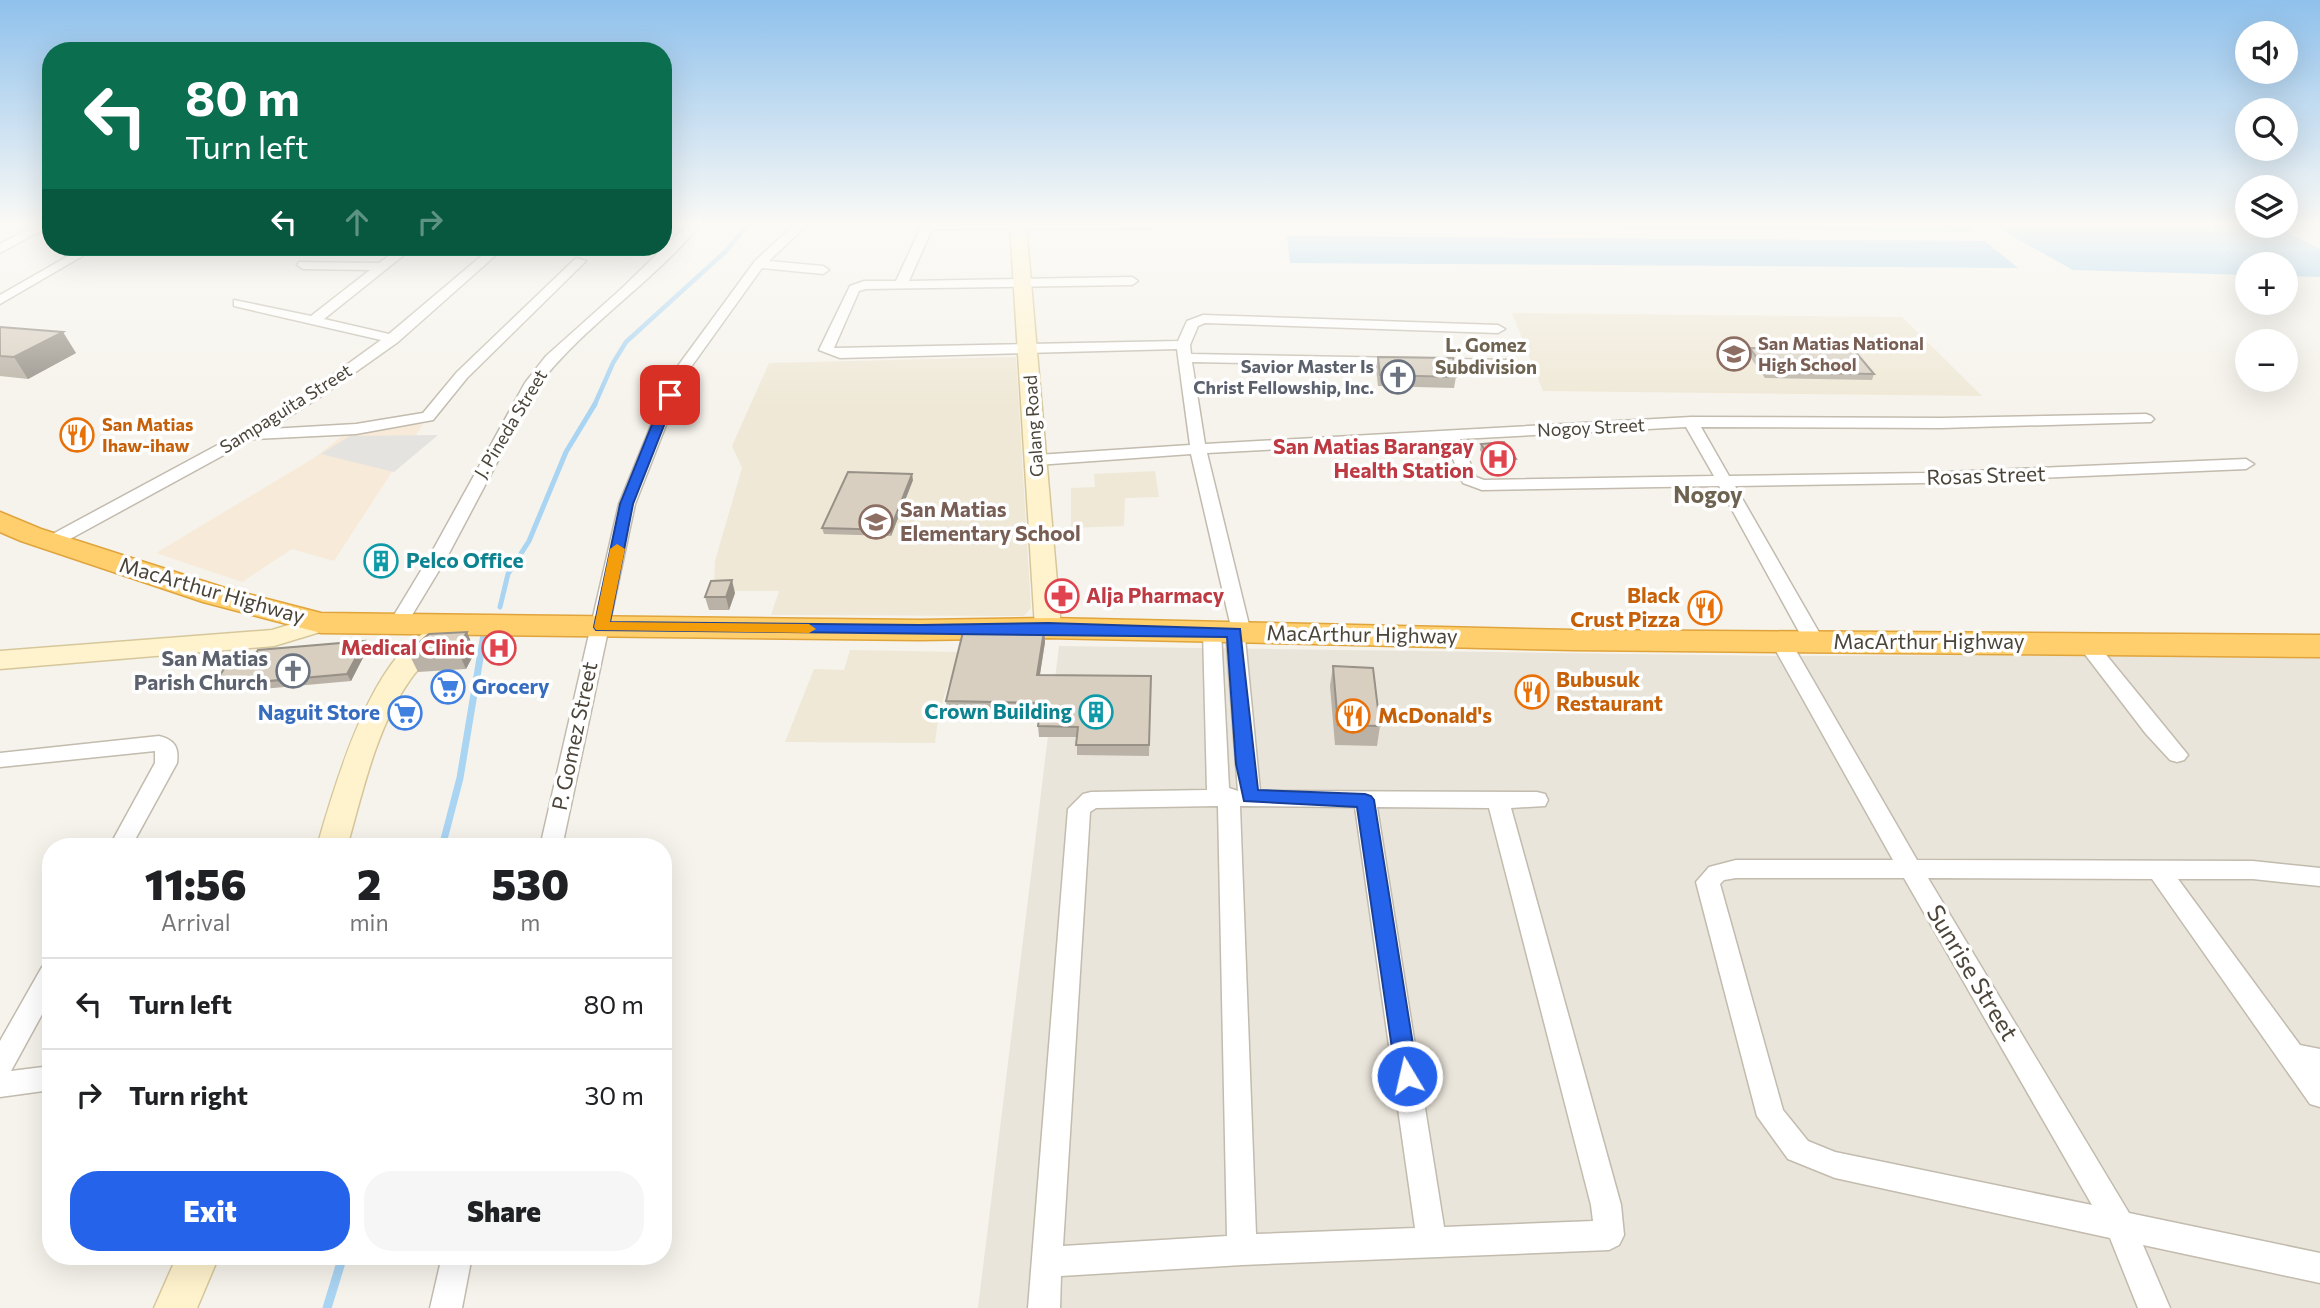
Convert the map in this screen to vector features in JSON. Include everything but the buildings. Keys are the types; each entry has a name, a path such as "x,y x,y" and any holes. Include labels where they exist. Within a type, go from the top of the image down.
{"highway":[{"name":"MacArthur Highway","path":"0,521 214,595 321,623 920,630 1048,628 1781,642 2320,646"}],"main road":[{"path":"335,838 369,736 400,674"}],"street":[{"path":"0,300 24,286"},
{"path":"313,321 358,286"},
{"name":"Sampaguita Street","path":"53,541 251,434 323,389 393,339 454,286"},
{"path":"251,434 356,429 428,417 462,375 554,286"},
{"name":"J. Pineda Street","path":"400,625 530,386 551,359 632,286"},
{"name":"P. Gomez Street","path":"553,838 626,504 678,374 743,286"},
{"path":"861,286 853,289 827,352 1184,352 1508,364"},
{"name":"Galang Road","path":"1022,286 1048,628"},
{"path":"239,303 393,339"},
{"path":"1232,796 1245,764 1230,632 1184,352 1192,324 1203,319 1498,329"},
{"name":"Nogoy Street","path":"1037,460 1691,422 1941,423 2146,419"},
{"path":"1691,422 1814,641"},
{"name":"Rosas Street","path":"1451,436 1469,480 1482,485 1725,483 2002,476 2246,464"},
{"path":"0,660 274,638 321,623"},
{"path":"400,625 404,656 400,674"},
{"path":"400,674 413,656 453,625"},
{"path":"1230,632 1242,1250"},
{"name":"Sunrise Street","path":"1781,642 1910,869 2120,1225 2154,1308"},
{"path":"2087,644 2153,729 2177,755"},
{"path":"0,760 159,743 167,749 166,763 125,838"},
{"path":"1044,1308 1079,809 1091,800 1232,796 1365,800 1537,800"},
{"path":"1365,800 1432,1242"},
{"path":"1049,1262 1242,1250 1609,1235 1606,1205 1498,800"},
{"path":"2320,877 2253,870 1736,870 1717,873 1708,882 1772,1116 1798,1150 1835,1165 2320,1268"},
{"path":"2160,872 2307,1058 2320,1095"},
{"path":"0,1066 42,990"},
{"path":"0,1085 42,1079"},
{"path":"176,1308 196,1265"},
{"path":"446,1308 455,1265"}],"shaded area":[{"name":"San Matias National High School","path":"1512,313 1902,317 1982,396 1543,391"},
{"name":"San Matias Elementary School","path":"1016,357 1031,608 1024,616 771,615 779,591 714,591 715,561 742,468 732,446 769,363"},
{"path":"423,424 334,561 292,549 242,582 156,553 314,458 351,429"},
{"path":"438,435 394,472 321,454 350,436"},
{"path":"1155,471 1159,497 1125,498 1124,526 1071,528 1071,488 1095,487 1094,474"},
{"path":"1059,646 1782,656 2320,654 2320,1308 978,1308"},
{"path":"850,650 960,652 939,711 935,743 785,742 814,669 844,670"}],"waterway":[{"path":"595,405 613,363 626,342 687,286"},
{"path":"500,607 508,574 529,541 566,452 595,405"},
{"path":"444,838 460,778 484,634"},
{"path":"327,1308 340,1265"}],"slow traffic":[{"path":"617,549 601,627 809,629"}],"place":[{"name":"San Matias National High School","path":"1734,354"},
{"name":"Savior Master Is Christ Fellowship, Inc.","path":"1398,377"},
{"name":"San Matias Ihaw-ihaw","path":"77,435"},
{"name":"San Matias Barangay Health Station","path":"1498,459"},
{"name":"San Matias Elementary School","path":"876,522"},
{"name":"Pelco Office","path":"381,561"},
{"name":"Alja Pharmacy","path":"1062,596"},
{"name":"Black Crust Pizza","path":"1705,608"},
{"name":"Medical Clinic","path":"499,648"},
{"name":"San Matias Parish Church","path":"293,671"},
{"name":"Grocery","path":"448,687"},
{"name":"Bubusuk Restaurant","path":"1532,692"},
{"name":"Crown Building","path":"1096,712"},
{"name":"Naguit Store","path":"405,713"},
{"name":"McDonald's","path":"1353,716"}],"district":[{"name":"L. Gomez Subdivision","path":"1486,356"},
{"name":"Nogoy","path":"1708,495"}],"route":[{"path":"670,395 626,504 601,627 920,630 1048,628 1235,632 1250,796 1365,800 1407,1076"}]}
